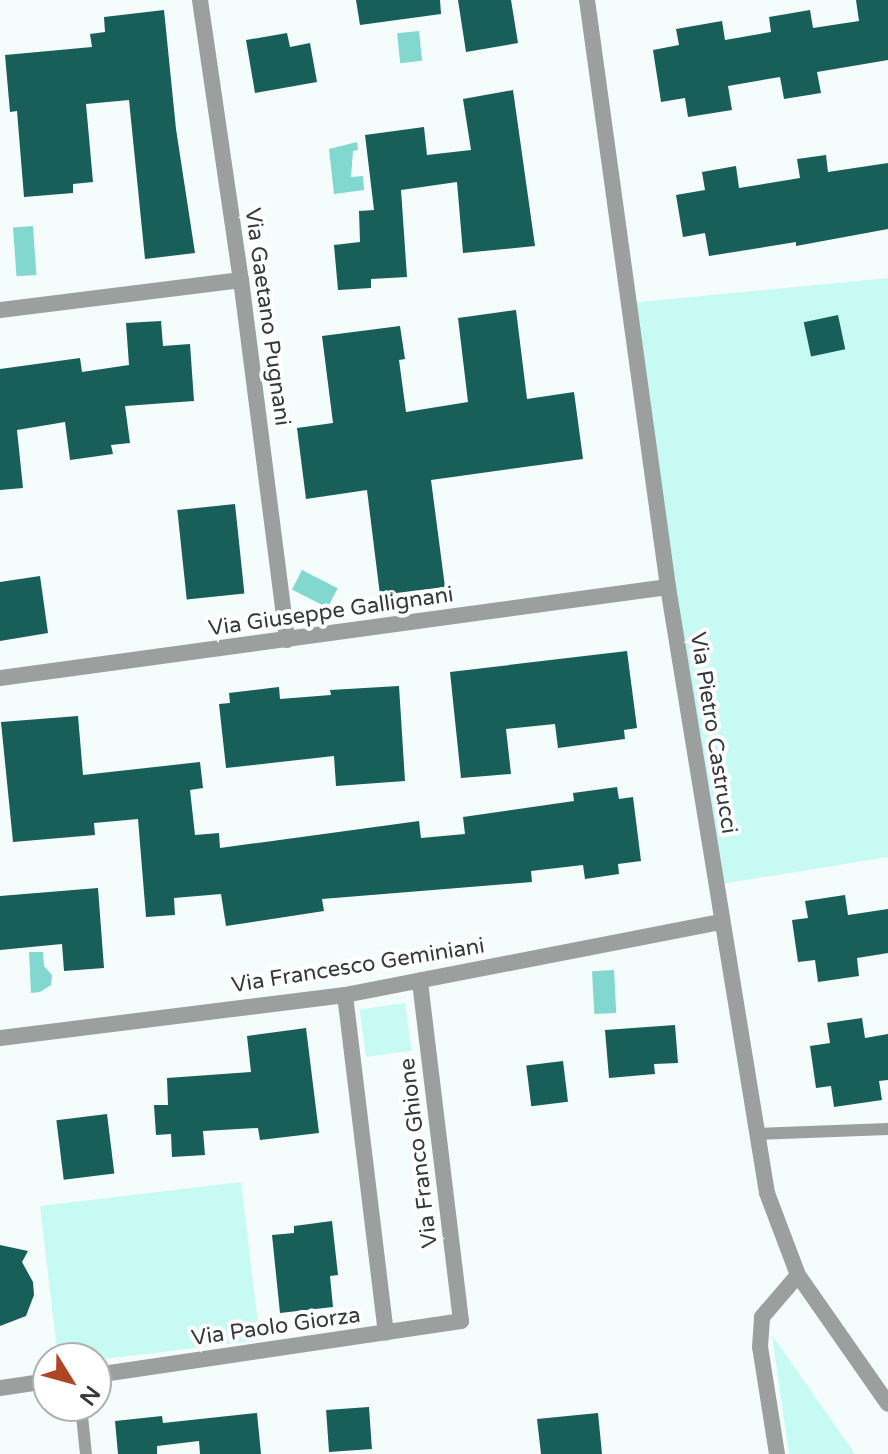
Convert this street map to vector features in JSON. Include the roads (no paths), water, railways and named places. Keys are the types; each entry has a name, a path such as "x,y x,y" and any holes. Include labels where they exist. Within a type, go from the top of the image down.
{"street":[{"name":"Via Gaetano Pugnani","path":"200,0 241,280 287,640"},
{"name":"Via Pietro Castrucci","path":"587,0 668,587 767,1193 798,1275 888,1404"},
{"path":"0,310 241,280"},
{"name":"Via Giuseppe Gallignani","path":"0,678 668,587"},
{"name":"Via Francesco Geminiani","path":"0,1038 345,995 721,922"},
{"name":"Via Franco Ghione","path":"420,980 461,1321"},
{"path":"345,995 386,1333"},
{"path":"777,1454 760,1347 762,1317 798,1275"},
{"name":"Via Paolo Giorza","path":"112,1373 461,1321"},
{"path":"0,1388 32,1383"}],"lane":[{"path":"758,1134 888,1129"},
{"path":"83,1422 86,1454"}]}
